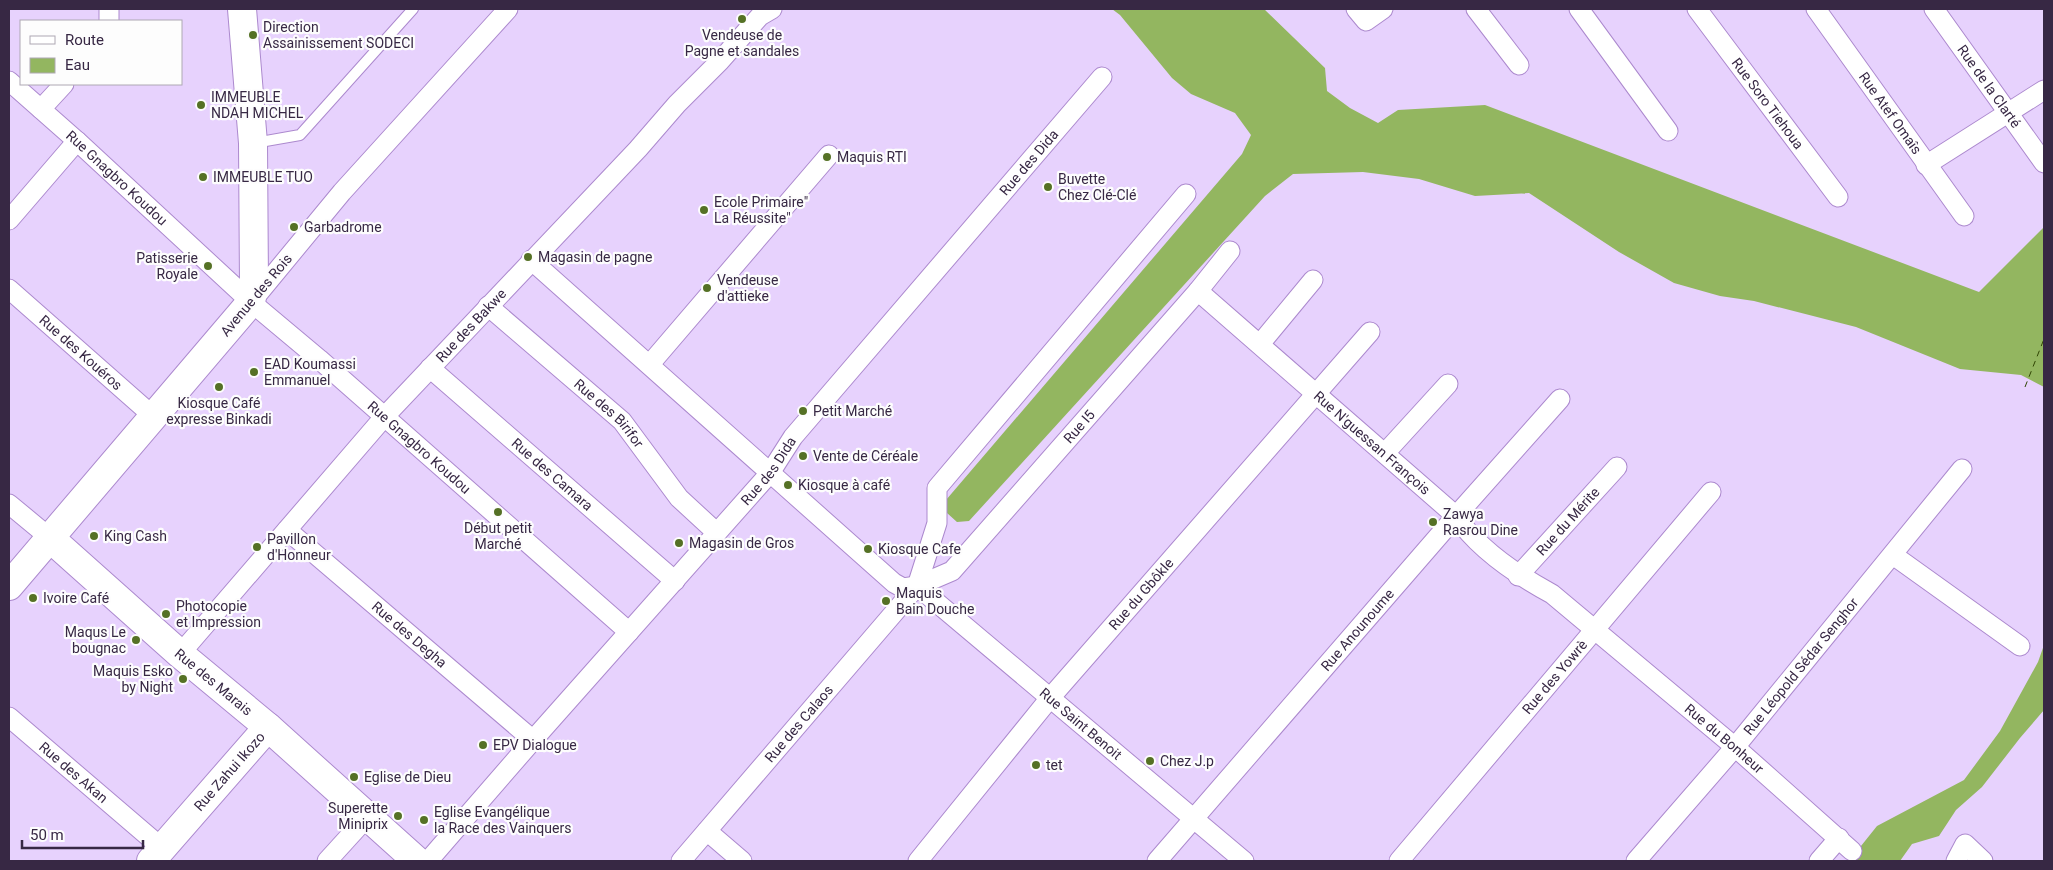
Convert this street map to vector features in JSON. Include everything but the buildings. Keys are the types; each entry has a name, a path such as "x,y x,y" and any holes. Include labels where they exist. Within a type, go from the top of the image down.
{"street":[{"path":"242,9 253,144 254,286 251,302"},
{"name":"Avenue des Rois","path":"9,586 251,302 342,192 508,9"},
{"name":"Rue des Bakwe","path":"180,654 385,416 638,149 676,104 720,61 760,16 772,9"},
{"path":"1356,9 1366,21 1383,9"},
{"path":"1476,9 1519,65"},
{"path":"1579,9 1668,131"},
{"name":"Rue Soro Tiehoua","path":"1697,9 1838,197"},
{"name":"Rue Atef Omaîs","path":"1816,9 1964,216"},
{"name":"Rue de la Clarté","path":"1934,9 2044,163"},
{"name":"Rue des Dida","path":"428,861 770,473 793,437 1102,77"},
{"name":"Rue Gnagbro Koudou","path":"9,81 77,141 251,302 385,416 629,632"},
{"path":"41,110 63,85"},
{"path":"1926,165 2044,90"},
{"path":"9,220 77,141"},
{"path":"650,364 829,155"},
{"path":"531,260 894,583 903,588 917,586 937,523 937,488 1186,194"},
{"name":"Rue I5","path":"917,586 952,571 1198,291 1230,251"},
{"path":"1260,344 1313,280"},
{"name":"Rue des Kouéros","path":"9,289 154,416"},
{"name":"Rue N'guessan François","path":"1198,291 1456,516 1465,529 1518,576 1552,594 1594,630"},
{"name":"Rue des Birifor","path":"488,306 622,421 679,498 717,533"},
{"name":"Rue du Gbôkle","path":"918,861 1050,698 1370,332"},
{"name":"Rue des Camara","path":"430,368 675,581"},
{"path":"1385,454 1448,384"},
{"name":"Rue Anounoume","path":"1157,861 1560,399"},
{"name":"Rue du Mérite","path":"1518,576 1617,467"},
{"name":"Rue Léopold Sédar Senghor","path":"1636,861 1735,747 1962,469"},
{"name":"Rue des Yowrè","path":"1399,861 1711,492"},
{"name":"Rue des Marais","path":"9,504 180,654 268,727 417,861"},
{"name":"Rue des Degha","path":"287,530 533,740"},
{"path":"1893,555 2020,646"},
{"name":"Rue Saint Benoit","path":"917,586 1244,861"},
{"name":"Rue des Calaos","path":"681,861 917,586"},
{"name":"Rue du Bonheur","path":"1594,630 1735,747 1846,845 1819,861"},
{"name":"Rue des Akan","path":"9,717 156,854"},
{"name":"Rue Zahui Ikozo","path":"156,854 268,727"},
{"path":"327,861 367,817"},
{"path":"707,831 742,861"},
{"path":"1956,861 1965,844 1983,861"}],"lane":[{"path":"253,144 300,135 413,9"}],"water":[{"path":"1112,9 1264,9 1325,68 1327,91 1350,108 1378,123 1398,110 1485,105 1979,292 2044,227 2044,387 2021,375 1960,369 1856,327 1754,301 1720,296 1674,283 1619,252 1529,193 1475,196 1419,179 1363,172 1293,174 1265,196 969,521 957,522 947,513 946,500 1242,154 1251,135 1235,113 1191,94 1172,78 1120,15"},
{"path":"2044,645 2044,710 1982,787 1956,810 1939,836 1912,844 1900,861 1849,861 1877,826 1964,780 2000,731 2038,662"}],"ferry route":[{"path":"2025,387 2044,339"}],"place":[{"name":"Vendeuse de Pagne et sandales","path":"742,19"},
{"name":"Direction Assainissement SODECI","path":"253,35"},
{"name":"IMMEUBLE NDAH MICHEL","path":"201,105"},
{"name":"Maquis RTI","path":"827,157"},
{"name":"IMMEUBLE TUO","path":"203,177"},
{"name":"Buvette Chez Clé-Clé","path":"1048,187"},
{"name":"Ecole Primaire\" La Réussite\"","path":"704,210"},
{"name":"Garbadrome","path":"294,227"},
{"name":"Magasin de pagne","path":"528,257"},
{"name":"Patisserie Royale","path":"208,266"},
{"name":"Vendeuse d'attieke","path":"707,288"},
{"name":"EAD Koumassi Emmanuel","path":"254,372"},
{"name":"Kiosque Café expresse Binkadi","path":"219,387"},
{"name":"Petit Marché","path":"803,411"},
{"name":"Vente de Céréale","path":"803,456"},
{"name":"Kiosque à café","path":"788,485"},
{"name":"Début petit Marché","path":"498,512"},
{"name":"Zawya Rasrou Dine","path":"1433,522"},
{"name":"King Cash","path":"94,536"},
{"name":"Magasin de Gros","path":"679,543"},
{"name":"Pavillon d'Honneur","path":"257,547"},
{"name":"Kiosque Cafe","path":"868,549"},
{"name":"Ivoire Café","path":"33,598"},
{"name":"Maquis Bain Douche","path":"886,601"},
{"name":"Photocopie et Impression","path":"166,614"},
{"name":"Maqus Le bougnac","path":"136,640"},
{"name":"Maquis Esko by Night","path":"183,679"},
{"name":"EPV Dialogue","path":"483,745"},
{"name":"Chez J.p","path":"1150,761"},
{"name":"tet","path":"1036,765"},
{"name":"Eglise de Dieu","path":"354,777"},
{"name":"Superette Miniprix","path":"398,816"},
{"name":"Eglise Evangélique la Race des Vainquers","path":"424,820"}]}
